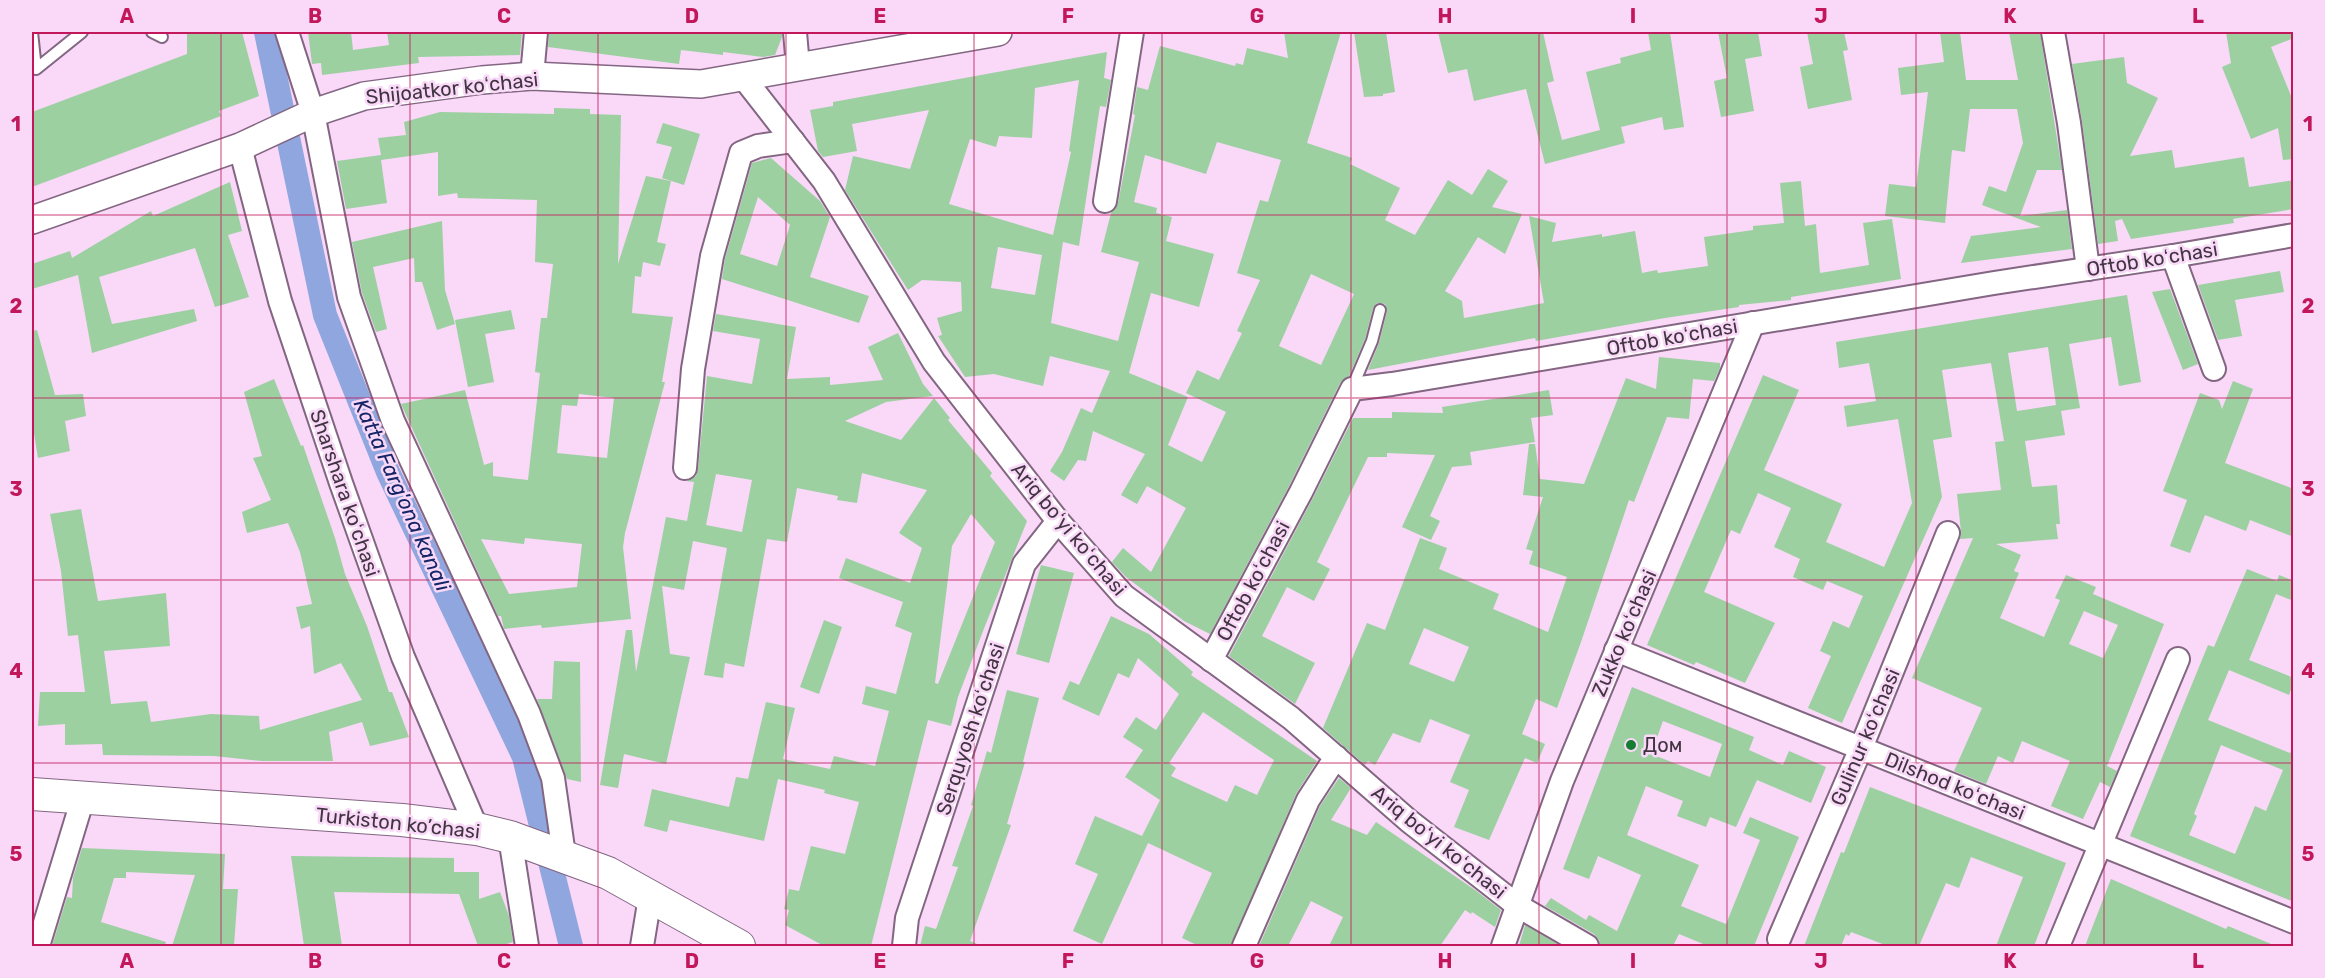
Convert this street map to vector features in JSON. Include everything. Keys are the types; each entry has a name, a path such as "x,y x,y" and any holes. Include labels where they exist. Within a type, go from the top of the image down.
{"main road":[{"name":"Turkiston ko’chasi","path":"32,794 402,820 477,829 564,855 608,873 739,946"}],"street":[{"path":"287,32 313,113 349,297 393,421 529,714 553,778 564,855"},
{"path":"532,76 536,32"},
{"path":"795,32 798,67"},
{"name":"Shijoatkor koʻchasi","path":"32,220 240,147 313,113 364,96 482,80 532,76 701,84 998,32"},
{"path":"1105,201 1131,32"},
{"path":"2053,32 2069,123 2088,269"},
{"name":"Ariq boʻyi koʻchasi","path":"743,77 824,181 934,362 1058,521 1124,596 1291,718 1409,821 1518,906 1587,946"},
{"path":"685,468 693,369 712,256 741,153 758,146 793,141"},
{"name":"Sharshara koʻchasi","path":"240,147 280,301 340,483 403,657 477,829"},
{"name":"Oftob koʻchasi","path":"1211,660 1301,492 1352,389 2294,235"},
{"path":"2173,256 2214,369"},
{"name":"Zukko koʻchasi","path":"1503,946 1562,781 1753,323"},
{"name":"Serquyosh koʻchasi","path":"904,946 907,918 1024,564 1058,521"},
{"name":"Gulinur koʻchasi","path":"1779,939 1861,748 1948,533"},
{"name":"Dilshod koʻchasi","path":"1617,650 2294,922"},
{"path":"2058,946 2178,659"},
{"path":"1244,946 1308,800 1336,757"},
{"path":"38,946 83,798"},
{"path":"510,837 527,946"},
{"path":"642,946 650,897"}],"lane":[{"path":"32,32 34,71"},
{"path":"34,71 82,32"},
{"path":"1352,389 1371,341 1380,310"}],"building":[{"path":"187,32 242,32 259,96 219,111 221,116 32,187 32,112 187,54"},
{"path":"308,32 351,32 353,50 389,45 387,32 522,32 520,55 418,57 419,63 322,75 321,63 312,64"},
{"path":"549,32 782,32 782,37 775,55 763,57 723,52 723,55 681,50 679,64 548,47"},
{"path":"1284,32 1341,32 1307,143 1352,158 1350,164 1400,188 1385,220 1415,235 1448,180 1472,195 1488,169 1508,181 1492,207 1522,214 1505,254 1478,237 1445,291 1462,301 1464,318 1544,303 1529,216 1556,223 1552,242 1635,231 1642,273 1657,270 1658,273 1708,266 1704,237 1753,230 1753,226 1784,223 1780,183 1801,181 1805,226 1816,224 1820,273 1869,265 1863,223 1892,219 1901,279 1791,297 1791,300 1739,305 1739,307 1536,341 1535,338 1368,370 1379,343 1387,312 1385,304 1377,303 1373,308 1365,339 1349,376 1340,383 1289,486 1210,634 1184,621 1126,577 1112,562 1123,548 1151,572 1186,508 1147,486 1137,504 1121,495 1145,454 1093,431 1086,461 1078,460 1064,481 1050,471 1062,452 1081,408 1092,413 1110,371 1050,356 1043,386 994,374 965,377 938,336 942,335 937,318 962,311 961,282 922,280 908,290 845,190 853,156 910,169 929,110 852,124 857,151 823,157 818,151 810,110 833,106 833,102 1107,52 1104,78 1111,80 1106,107 1100,106 1079,246 1063,242 1051,323 1118,341 1139,262 1101,252 1111,213 1118,203 1135,115 1133,114 1137,87 1148,90 1160,46 1235,66 1236,63 1243,65 1247,48 1288,58","holes":["1079,80 1069,151 1071,152 1053,235 949,204 970,139 996,147 999,136 1032,138 1035,88","1217,142 1281,160 1268,202 1260,200 1237,273 1260,280 1237,331 1242,333 1219,380 1197,370 1186,393 1226,412 1202,462 1168,445 1188,397 1129,373 1151,293 1199,307 1214,254 1166,241 1172,217 1156,213 1157,208 1134,202 1145,155 1206,174","998,247 1042,255 1035,295 991,288","1311,274 1354,294 1321,365 1279,346"]},
{"path":"1354,32 1386,32 1395,92 1383,94 1383,96 1364,97"},
{"path":"1438,32 1543,32 1554,81 1547,83 1562,140 1600,130 1586,72 1621,63 1620,58 1651,50 1648,32 1670,32 1684,127 1664,130 1662,117 1621,127 1625,143 1545,164 1526,89 1474,101 1467,69 1448,73"},
{"path":"1718,32 1758,32 1762,56 1745,59 1754,111 1721,117 1714,81 1727,78"},
{"path":"1807,32 1844,32 1848,50 1843,51 1852,100 1808,109 1800,67 1813,64"},
{"path":"1940,32 1960,32 1966,80 2018,80 2009,32 2040,32 2062,170 2037,170 2020,216 2067,210 2072,249 1961,263 1971,236 2041,227 1982,205 1989,186 2006,192 2023,143 2017,109 1970,109 1965,152 1952,150 1945,223 1885,216 1889,184 1916,187 1928,92 1901,95 1898,68 1944,62"},
{"path":"2226,32 2294,32 2294,38 2271,47 2294,103 2294,159 2283,160 2278,128 2251,139 2222,67 2231,63"},
{"path":"2124,57 2127,83 2158,98 2130,156 2172,150 2175,168 2244,157 2249,187 2294,180 2294,209 2233,219 2234,223 2131,239 2122,219 2115,221 2118,241 2098,244 2072,64"},
{"path":"554,108 590,109 590,114 621,115 618,264 646,176 671,181 657,242 666,244 660,266 643,262 641,277 635,276 632,313 673,317 662,382 665,382 623,547 631,619 542,628 541,625 504,629 501,616 498,616 401,404 465,390 484,465 493,462 493,476 528,480 540,373 535,372 541,318 547,318 553,264 535,262 537,200 458,198 457,193 438,196 438,152 381,160 387,203 346,209 337,161 381,155 378,138 406,135 404,122 440,112 554,114","holes":["579,394 614,398 607,458 557,453 562,405 577,406","525,538 582,544 577,587 509,594 481,539 524,544"]},
{"path":"663,123 700,134 684,185 662,178 672,147 656,143"},
{"path":"771,158 820,201 830,217 810,277 869,296 859,323 722,279 725,259 752,163","holes":["758,197 790,225 777,266 740,254"]},
{"path":"230,182 242,231 228,235 249,297 215,307 195,248 99,277 112,324 194,309 197,321 92,353 78,275 32,289 32,264 70,251 72,258 151,211 153,216"},
{"path":"442,221 445,290 455,324 437,330 422,282 415,282 414,258 373,267 387,329 376,332 362,293 352,242"},
{"path":"2280,271 2284,292 2235,300 2242,336 2218,340 2198,285"},
{"path":"2170,289 2198,364 2183,370 2152,292"},
{"path":"2127,295 2141,382 2119,386 2111,337 2069,344 2080,408 2061,411 2065,435 2025,441 2032,487 2057,485 2060,524 2056,524 2058,539 1996,544 2021,555 2014,571 2019,573 2000,618 2044,637 2060,600 2055,598 2066,575 2096,587 2093,594 2164,624 2107,766 2117,771 2110,787 2100,782 2083,819 2051,806 2070,761 2022,741 2013,763 1998,756 1986,784 1954,771 1982,708 1912,678 1973,538 1960,539 1957,494 2001,490 1995,442 2004,441 1991,363 1942,370 1952,437 1933,440 1942,497 1842,723 1808,708 1831,656 1820,651 1833,621 1849,628 1863,596 1827,581 1823,590 1793,577 1800,559 1774,547 1791,508 1758,493 1740,534 1731,530 1704,592 1775,623 1745,683 1696,662 1694,665 1647,645 1763,375 1799,390 1764,470 1842,504 1826,542 1884,567 1912,503 1898,419 1847,427 1844,406 1876,401 1869,363 1839,368 1836,342","holes":["2048,347 2056,405 2017,411 2008,353","2084,611 2118,625 2103,658 2069,644"]},
{"path":"511,310 515,329 485,334 494,382 468,387 455,320"},
{"path":"716,314 796,327 787,379 830,377 830,385 883,380 868,347 898,333 923,384 933,396 886,402 845,421 901,440 934,398 950,418 948,420 992,473 990,476 1027,521 958,697 951,726 928,720 871,946 824,946 785,925 789,910 784,909 789,889 799,891 811,846 845,854 859,802 824,793 825,790 778,779 764,841 670,820 667,832 644,826 652,789 729,807 736,777 748,779 766,702 795,708 783,759 830,769 834,756 875,766 889,711 862,704 866,686 896,694 912,633 895,626 903,602 839,578 846,558 910,583 922,548 899,533 927,490 862,473 857,503 837,500 838,496 797,488 787,542 767,539 744,667 725,663 723,678 704,675 727,548 693,541 684,590 662,586 670,654 690,657 666,764 624,754 618,788 600,785 626,630 632,630 636,672 666,517 687,521 694,482 686,481 696,476 698,469 707,376 752,384 760,339 713,331","holes":["716,474 752,480 742,532 706,525","971,514 995,542 938,684 935,683 952,546"]},
{"path":"37,330 55,395 83,394 86,416 65,421 70,451 38,458 32,421 32,331"},
{"path":"1659,357 1720,363 1714,381 1693,379 1689,419 1667,417 1634,502 1629,500 1557,708 1536,699 1522,734 1545,744 1537,763 1525,758 1489,840 1454,827 1469,790 1450,782 1470,735 1430,719 1420,743 1393,733 1375,765 1368,761 1365,765 1323,728 1367,623 1385,630 1420,538 1447,548 1439,569 1499,594 1493,609 1548,632 1567,577 1529,564 1533,551 1526,549 1543,497 1523,495 1529,444 1535,444 1540,479 1584,484 1626,378 1656,389","holes":["1424,628 1469,647 1454,682 1409,664"]},
{"path":"274,379 301,446 303,445 345,574 367,626 389,692 392,692 409,737 370,746 362,722 329,732 333,761 262,761 214,756 103,755 102,744 65,745 65,724 38,726 40,692 85,692 78,635 68,636 61,571 50,514 81,509 98,601 166,593 170,646 104,651 111,704 147,701 151,722 211,714 259,716 260,730 362,700 341,663 314,674 310,626 301,629 296,607 312,604 300,552 288,523 247,533 242,512 271,500 253,458 262,456 244,392"},
{"path":"2233,381 2253,389 2225,463 2294,489 2294,537 2250,520 2246,531 2205,515 2190,553 2170,546 2187,500 2163,491 2200,393 2219,400 2222,409"},
{"path":"1549,390 1553,415 1531,418 1535,442 1470,452 1472,465 1452,467 1430,516 1440,521 1431,540 1402,527 1435,455 1387,453 1387,457 1368,457 1317,562 1330,569 1314,601 1287,587 1262,636 1315,663 1295,704 1229,656 1353,418 1392,418 1392,412 1443,413 1442,407"},
{"path":"1041,565 1074,573 1049,663 1016,654"},
{"path":"2247,569 2277,581 2279,575 2294,581 2294,601 2276,594 2249,660 2294,678 2289,695 2229,670 2208,720 2290,753 2294,746 2294,902 2130,836 2208,645 2214,647","holes":["2221,745 2283,770 2266,811 2255,806 2235,854 2189,835 2197,816 2194,814"]},
{"path":"1111,616 1149,634 1193,672 1191,675 1317,761 1296,794 1231,946 1199,946 1182,938 1212,873 1148,843 1102,944 1073,931 1098,874 1075,864 1095,816 1142,836 1160,800 1125,777 1143,750 1123,737 1136,717 1156,730 1179,694 1138,658 1129,678 1118,673 1099,716 1062,699 1070,681 1079,685","holes":["1203,712 1274,760 1257,795 1235,785 1227,802 1171,776 1176,768 1169,763"]},
{"path":"824,620 842,627 819,694 800,687"},
{"path":"554,661 580,662 581,782 567,779 537,699 552,699"},
{"path":"1632,687 1754,737 1749,750 1783,765 1789,751 1826,767 1811,803 1757,780 1736,827 1710,817 1706,827 1677,816 1683,801 1646,786 1627,835 1699,865 1681,906 1726,924 1760,840 1743,833 1750,817 1799,837 1754,946 1708,946 1679,934 1673,946 1600,946 1594,934 1545,906 1551,898 1586,920 1589,915 1617,931 1641,875 1598,856 1589,879 1563,869","holes":["1663,721 1722,744 1710,777 1651,754"]},
{"path":"1007,690 1039,698 1023,762 1025,762 1007,824 1011,825 970,941 977,944 976,946 920,946 925,926 936,929 958,867 952,866 973,806 971,805 987,751 991,753"},
{"path":"1339,778 1351,788 1331,820 1367,835 1376,822 1501,910 1495,927 1465,910 1440,946 1329,946 1343,917 1311,901 1288,946 1259,946 1320,806"},
{"path":"1870,787 2066,863 2034,946 1996,946 2023,877 1971,857 1959,888 1946,883 1919,946 1888,946 1851,932 1849,936 1846,934 1841,946 1804,946 1841,852 1844,853"},
{"path":"82,848 225,854 223,889 238,889 234,946 172,946 195,875 126,872 126,878 114,878 101,922 166,942 165,946 52,946 67,897 72,898 73,878"},
{"path":"291,856 454,858 454,872 479,872 479,899 500,892 509,916 513,942 500,946 478,946 459,894 334,892 342,946 304,946"},
{"path":"2111,879 2226,929 2228,926 2276,946 2085,946"},
{"path":"1525,925 1561,946 1519,946"}],"waterway":[{"name":"Katta Farg'ona kanali","path":"266,32 325,315 388,472 524,757 571,946"}],"place":[{"name":"Дом","path":"1631,745"}]}
